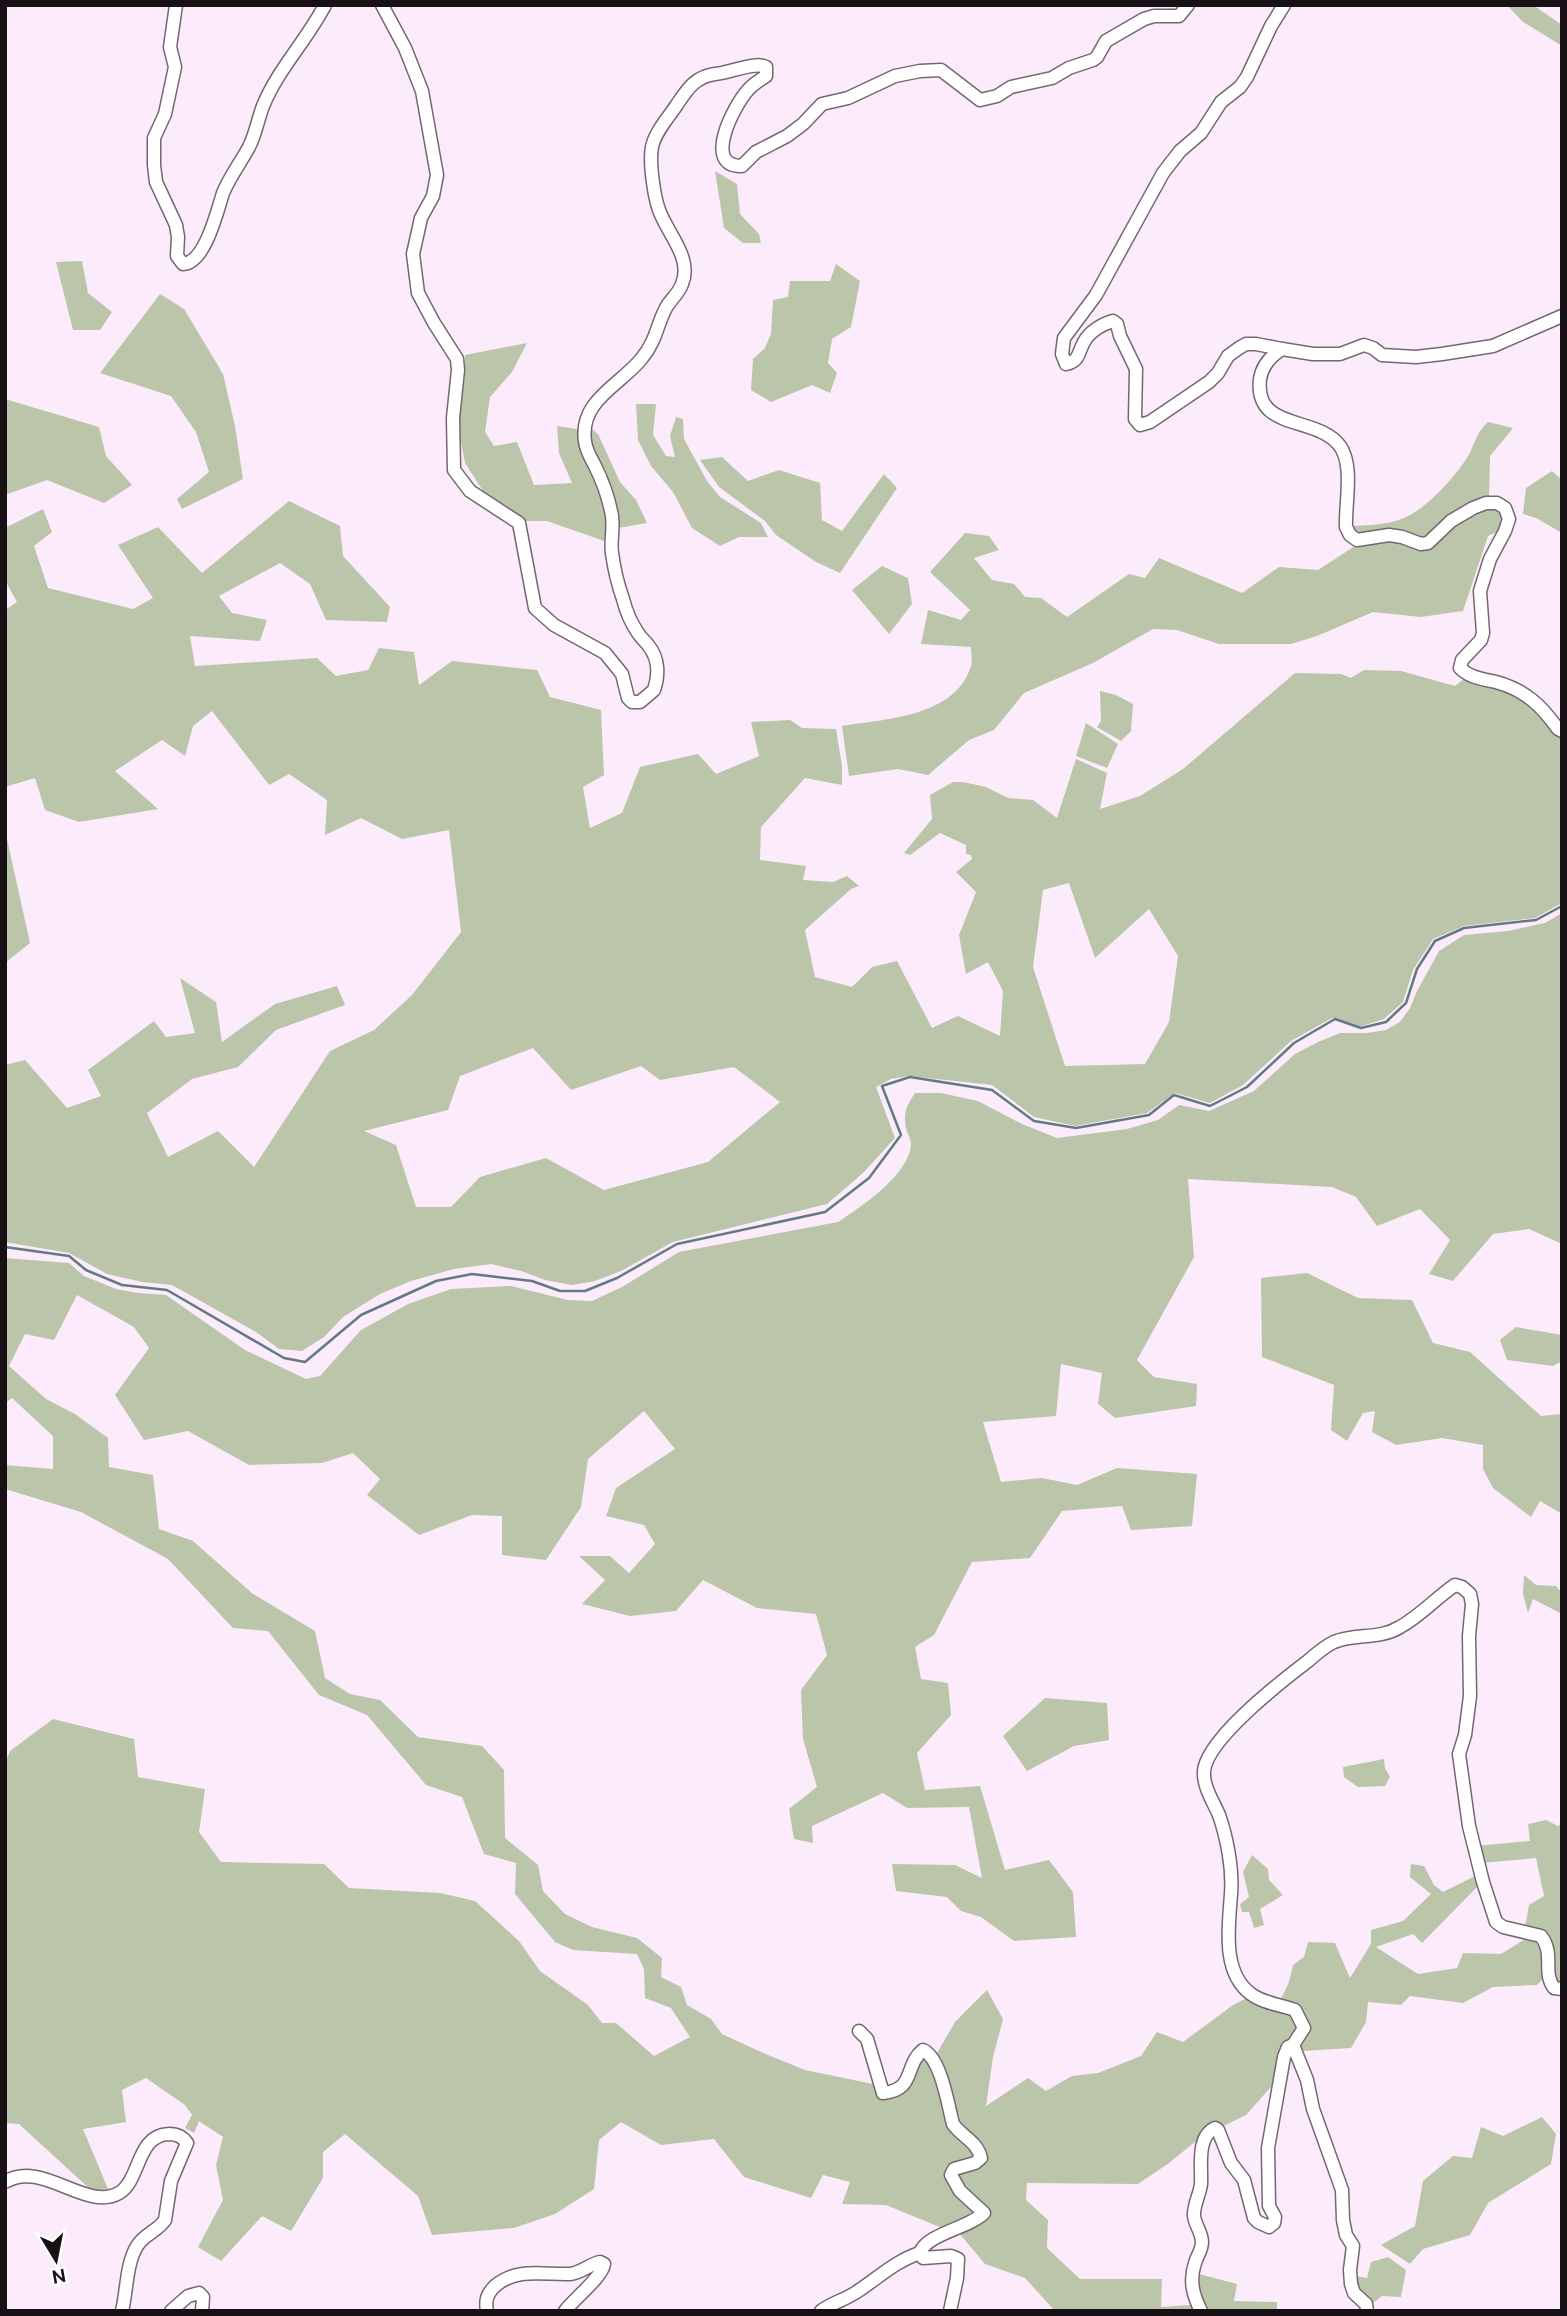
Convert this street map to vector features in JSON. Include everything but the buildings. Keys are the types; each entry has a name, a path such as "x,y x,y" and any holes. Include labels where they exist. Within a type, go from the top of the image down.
{"street":[{"path":"176,5 170,47 175,67 165,114 154,138 154,165 156,182 176,225 177,256 183,264 189,264 207,238 224,192 253,139 263,106 285,65 325,5"},
{"path":"382,5 405,48 422,91 437,175 433,196 421,218 413,254 418,293 457,359 453,418 454,470 470,491 519,523 535,608 554,625 606,653 622,674 628,698 632,702 640,702 654,690 657,666 655,655 639,636 624,603 611,551 611,510 589,454 585,440 586,425 594,404 644,357 656,337 666,306 679,291 684,279 679,249 659,210 651,156 655,139 692,83 752,65 766,66 766,76 747,91 741,100 721,146 729,162 742,166 756,152 787,136 803,124 822,104 864,91 884,79 920,71 941,70 980,100 985,100 1011,87 1052,78 1069,68 1088,62 1097,57 1106,41 1124,30 1154,16 1179,16 1188,5"},
{"path":"1283,5 1240,87 1221,102 1201,133 1180,151 1163,173 1110,272 1087,309 1064,338 1063,361 1066,364 1076,360 1088,336 1108,322 1117,324 1136,369 1135,419 1140,425 1150,422 1209,382 1219,373 1228,356 1245,344 1328,355 1340,354 1364,345 1382,355 1416,357 1493,346 1562,316"},
{"path":"1282,349 1266,364 1261,374 1261,400 1269,411 1320,432 1342,448 1348,470 1346,527 1350,535 1357,540 1389,536 1402,537 1421,544 1428,543 1451,521 1473,508 1486,503 1497,503 1505,508 1508,519 1505,531 1490,559 1480,591 1483,633 1481,640 1462,660 1460,668 1474,677 1519,691 1536,702 1562,731"},
{"path":"1201,2311 1193,2294 1192,2283 1202,2242 1194,2215 1201,2186 1201,2160 1205,2137 1210,2130 1218,2130 1231,2163 1244,2180 1254,2218 1264,2226 1274,2224 1273,2212 1269,2206 1268,2147 1284,2057 1304,2028 1295,2010 1250,1993 1233,1967 1230,1952 1231,1888 1227,1845 1204,1778 1204,1766 1210,1753 1265,1693 1331,1643 1344,1638 1385,1635 1401,1627 1455,1585 1470,1594 1470,1696 1465,1735 1459,1754 1469,1826 1482,1882 1496,1922 1503,1927 1541,1936 1548,1944 1549,1981 1554,1988 1562,1989"},
{"path":"821,2311 857,2292 905,2258 920,2253 929,2241 984,2213 960,2191 951,2175 954,2168 975,2163 981,2158 979,2149 953,2124 936,2064 930,2053 923,2050 919,2054 901,2088 883,2093 867,2039 859,2031"},
{"path":"1293,2045 1342,2190 1343,2220 1346,2235 1353,2246 1351,2284 1354,2293 1366,2305 1367,2311"},
{"path":"5,2182 28,2175 74,2191 107,2197 126,2188 146,2147 157,2137 167,2134 178,2135 184,2139 187,2143 186,2150 171,2181 165,2220 137,2246 122,2311"},
{"path":"920,2253 923,2258 951,2256 958,2259 950,2311"},
{"path":"487,2311 486,2299 490,2291 511,2276 546,2272 572,2274 594,2263 604,2264 602,2274 583,2290 565,2311"},
{"path":"171,2311 188,2296 199,2293 203,2297 202,2311"}],"green space":[{"path":"1507,5 1533,5 1562,25 1562,46 1523,22"},
{"path":"715,171 737,184 740,214 759,234 761,243 743,243 724,228"},
{"path":"82,261 88,293 112,312 100,330 73,330 56,262"},
{"path":"836,264 860,281 851,327 832,339 828,363 837,373 830,393 812,385 771,402 751,390 753,359 765,348 771,334 773,300 788,297 790,281 830,281"},
{"path":"160,294 184,309 223,374 243,479 182,509 177,499 209,472 196,432 171,396 100,373"},
{"path":"527,343 512,372 490,397 485,432 494,446 517,442 534,485 572,483 559,453 557,426 583,430 607,505 607,542 547,521 523,521 487,497 465,463 459,432 465,355"},
{"path":"5,399 99,427 106,456 132,485 104,503 47,480 5,495"},
{"path":"636,404 656,404 653,435 666,456 675,457 670,436 676,417 683,419 684,439 707,481 720,497 761,523 768,537 739,537 720,546 692,528 673,492 651,466 638,440"},
{"path":"1488,422 1513,428 1490,456 1489,499 1425,540 1358,536 1351,526 1398,520 1412,514 1430,500 1461,466"},
{"path":"589,427 598,434 620,482 636,500 647,523 618,528 591,454"},
{"path":"722,457 748,481 779,470 820,483 822,520 842,531 884,474 897,488 840,573 816,562 776,535 765,521 719,487 700,460"},
{"path":"1552,471 1562,480 1562,533 1523,514 1526,488"},
{"path":"289,501 340,526 343,556 390,607 387,622 326,620 310,584 280,563 219,596 232,613 267,620 260,641 190,636 195,666 317,658 336,676 368,670 379,648 414,652 419,685 452,661 537,670 550,697 601,710 604,775 583,787 590,828 622,813 640,767 698,754 716,774 759,756 751,722 790,720 802,728 836,729 842,785 805,778 761,827 760,860 806,866 803,880 833,882 847,876 859,886 851,889 805,930 815,977 852,987 872,967 897,961 932,1028 958,1016 1000,1036 1003,991 988,962 966,974 959,935 976,892 956,872 972,859 971,855 966,854 966,845 940,833 910,855 904,853 932,819 930,795 953,782 963,782 986,787 1008,798 1033,800 1057,818 1076,759 1107,773 1100,809 1140,796 1183,769 1295,673 1341,674 1351,678 1364,670 1401,671 1455,686 1465,678 1520,695 1562,735 1562,903 1535,918 1464,926 1433,939 1413,970 1403,1002 1384,1019 1359,1027 1332,1018 1291,1041 1243,1085 1210,1103 1175,1093 1147,1113 1075,1126 1034,1117 992,1085 909,1076 891,1079 876,1087 895,1138 863,1173 827,1204 673,1242 621,1271 595,1281 572,1285 491,1264 454,1269 411,1281 380,1294 343,1317 324,1337 302,1351 279,1349 256,1332 172,1285 107,1274 69,1253 5,1242 5,1065 25,1060 67,1108 101,1096 88,1070 154,1021 166,1037 195,1033 180,978 216,1002 222,1042 275,1004 337,986 345,1005 276,1030 238,1067 192,1079 147,1113 168,1157 218,1131 254,1167 330,1051 374,1030 412,995 461,932 449,830 402,839 361,818 325,835 327,800 289,774 269,785 212,711 193,726 185,756 162,740 115,771 158,809 79,822 45,810 35,778 5,787 5,610 17,602 5,580 5,528 43,509 52,532 34,546 48,588 133,609 153,598 118,545 158,527 202,573","holes":["1069,883 1095,958 1149,909 1178,956 1169,1022 1145,1064 1065,1066 1033,967 1043,890","533,1048 571,1090 641,1066 660,1080 734,1067 780,1102 708,1162 604,1190 546,1158 480,1177 451,1207 416,1207 396,1145 364,1131 448,1110 460,1076"]},
{"path":"1489,507 1497,509 1502,518 1501,530 1488,536 1463,611 1421,617 1373,612 1291,644 1219,644 1177,630 1153,629 1093,663 1024,693 994,730 969,740 928,775 898,769 849,776 842,726 896,718 933,706 949,697 961,685 970,669 971,647 921,644 928,610 961,620 970,610 930,572 965,533 989,536 999,550 974,558 992,580 1014,584 1025,597 1041,598 1067,617 1129,574 1145,578 1159,558 1242,593 1279,567 1318,570 1355,546 1370,542 1396,541 1415,547 1466,515"},
{"path":"882,566 908,578 912,604 889,634 852,590"},
{"path":"1100,691 1116,695 1133,704 1131,731 1121,741 1097,727 1101,721"},
{"path":"1086,723 1118,744 1107,768 1076,756"},
{"path":"5,830 30,943 5,963"},
{"path":"1562,913 1562,1244 1529,1229 1493,1234 1453,1281 1429,1274 1450,1240 1420,1209 1377,1226 1356,1197 1332,1187 1188,1179 1194,1257 1137,1360 1154,1377 1197,1384 1196,1406 1115,1418 1098,1404 1102,1373 1061,1364 1056,1416 983,1422 1001,1482 1042,1478 1077,1485 1117,1468 1197,1474 1192,1526 1131,1530 1122,1506 1062,1511 1030,1558 972,1562 934,1635 915,1647 921,1679 948,1683 951,1715 917,1753 925,1790 980,1786 1005,1870 1049,1860 1073,1892 1076,1937 1014,1941 981,1917 961,1911 947,1897 896,1891 892,1864 955,1865 982,1878 969,1807 907,1808 883,1793 812,1826 813,1843 794,1839 789,1809 817,1787 803,1739 801,1690 827,1655 816,1614 757,1608 703,1580 676,1611 630,1616 582,1604 605,1580 579,1556 610,1556 629,1573 655,1544 644,1525 606,1516 616,1488 675,1449 644,1411 588,1459 581,1507 546,1560 502,1555 502,1516 472,1515 419,1535 367,1495 380,1479 353,1453 322,1463 249,1465 188,1431 144,1440 115,1395 149,1348 134,1327 77,1295 54,1340 25,1334 9,1366 46,1399 75,1414 108,1438 109,1467 153,1475 159,1529 193,1541 253,1594 315,1631 325,1678 350,1694 380,1700 418,1737 482,1746 504,1770 505,1838 538,1865 543,1891 565,1914 592,1927 637,1938 662,1958 661,1977 681,1987 687,2005 711,2019 722,2034 805,2070 873,2084 881,2096 892,2097 926,2056 931,2059 951,2128 976,2155 948,2166 946,2174 975,2210 963,2219 942,2228 886,2205 842,2204 850,2182 823,2175 811,2198 744,2177 714,2139 661,2145 621,2122 599,2140 594,2189 555,2214 514,2228 432,2235 418,2196 345,2134 323,2152 323,2178 291,2231 262,2216 221,2261 198,2247 223,2200 216,2165 223,2137 199,2121 194,2133 185,2128 192,2115 185,2105 146,2078 122,2090 126,2122 83,2129 108,2189 92,2191 19,2124 5,2123 5,1763 10,1751 53,1719 134,1739 138,1777 205,1789 199,1832 221,1862 324,1864 349,1888 440,1893 475,1901 519,1941 540,1971 588,2005 602,2023 616,2023 654,2056 690,2037 671,2008 645,1998 644,1969 637,1954 573,1950 555,1942 515,1894 516,1863 484,1854 462,1797 426,1785 367,1715 319,1695 268,1631 233,1628 168,1559 81,1512 5,1489 5,1465 53,1469 53,1436 12,1398 5,1403 5,1258 69,1263 84,1276 116,1289 166,1295 245,1350 306,1379 320,1376 361,1330 408,1304 451,1289 511,1286 568,1300 592,1301 622,1287 679,1252 838,1222 883,1189 902,1167 909,1155 911,1144 905,1113 915,1093 941,1093 978,1101 1022,1124 1057,1138 1127,1129 1158,1120 1179,1105 1209,1111 1254,1091 1295,1054 1318,1042 1340,1033 1386,1030 1400,1022 1439,951 1464,935 1508,931 1545,923"},
{"path":"1307,1273 1358,1298 1412,1300 1433,1343 1470,1352 1541,1416 1562,1414 1562,1514 1540,1501 1531,1517 1493,1488 1483,1469 1483,1445 1442,1438 1396,1445 1372,1432 1375,1411 1363,1413 1347,1441 1331,1430 1334,1385 1262,1357 1261,1278"},
{"path":"1516,1327 1562,1335 1562,1361 1553,1366 1507,1360 1500,1340"},
{"path":"1524,1575 1536,1585 1556,1586 1562,1593 1562,1614 1533,1599 1528,1613 1523,1594"},
{"path":"1045,1698 1107,1703 1109,1740 1074,1746 1027,1771 1003,1736"},
{"path":"1384,1759 1390,1777 1385,1786 1358,1787 1344,1777 1343,1767"},
{"path":"1546,1820 1558,1826 1562,1824 1562,1986 1555,1984 1550,1944 1522,1930 1529,1905 1544,1896 1536,1858 1481,1863 1476,1846 1530,1841 1528,1824"},
{"path":"1252,1855 1268,1869 1269,1880 1283,1895 1260,1909 1264,1925 1254,1928 1249,1912 1242,1912 1240,1904 1249,1897 1243,1872"},
{"path":"1411,1864 1424,1866 1434,1885 1443,1892 1477,1875 1479,1885 1422,1943 1413,1934 1376,1947 1418,1974 1457,1968 1463,1953 1501,1954 1530,1936 1540,1940 1546,1976 1537,1985 1493,1987 1463,2003 1410,1996 1401,2005 1368,2002 1366,2022 1351,2048 1303,2051 1299,2044 1306,2034 1280,2001 1293,1965 1304,1957 1308,1942 1335,1943 1350,1978 1371,1944 1371,1930 1403,1921 1431,1894 1410,1877"},
{"path":"987,1990 1003,2019 993,2057 986,2106 1028,2078 1046,2091 1072,2076 1098,2073 1141,2056 1157,2032 1183,2042 1233,2005 1249,1997 1294,2014 1301,2028 1277,2080 1246,2115 1201,2137 1138,2184 1027,2183 1026,2200 1048,2220 1047,2248 1080,2279 1162,2279 1161,2307 1191,2305 1195,2311 1055,2311 1025,2278 985,2264 959,2233 988,2217 957,2180 957,2171 984,2159 956,2122 937,2053 955,2022"},
{"path":"1542,2117 1556,2134 1551,2164 1488,2203 1470,2235 1423,2249 1410,2264 1381,2245 1415,2226 1423,2181 1453,2156 1472,2158 1481,2127 1503,2136"},
{"path":"1388,2257 1406,2270 1401,2297 1382,2296 1369,2306 1355,2290 1354,2276 1367,2278 1371,2262"},
{"path":"1199,2274 1237,2284 1234,2301 1277,2302 1277,2311 1204,2311 1194,2291"}],"waterway":[{"path":"5,1247 69,1256 86,1270 122,1285 167,1290 284,1358 305,1362 361,1315 436,1281 472,1274 532,1281 560,1291 585,1291 617,1278 677,1244 825,1212 869,1178 901,1135 882,1086 910,1077 992,1090 1034,1121 1076,1128 1149,1115 1174,1095 1210,1106 1247,1087 1294,1043 1335,1019 1361,1028 1386,1022 1406,1003 1417,969 1435,941 1464,928 1536,920 1562,906"}]}
